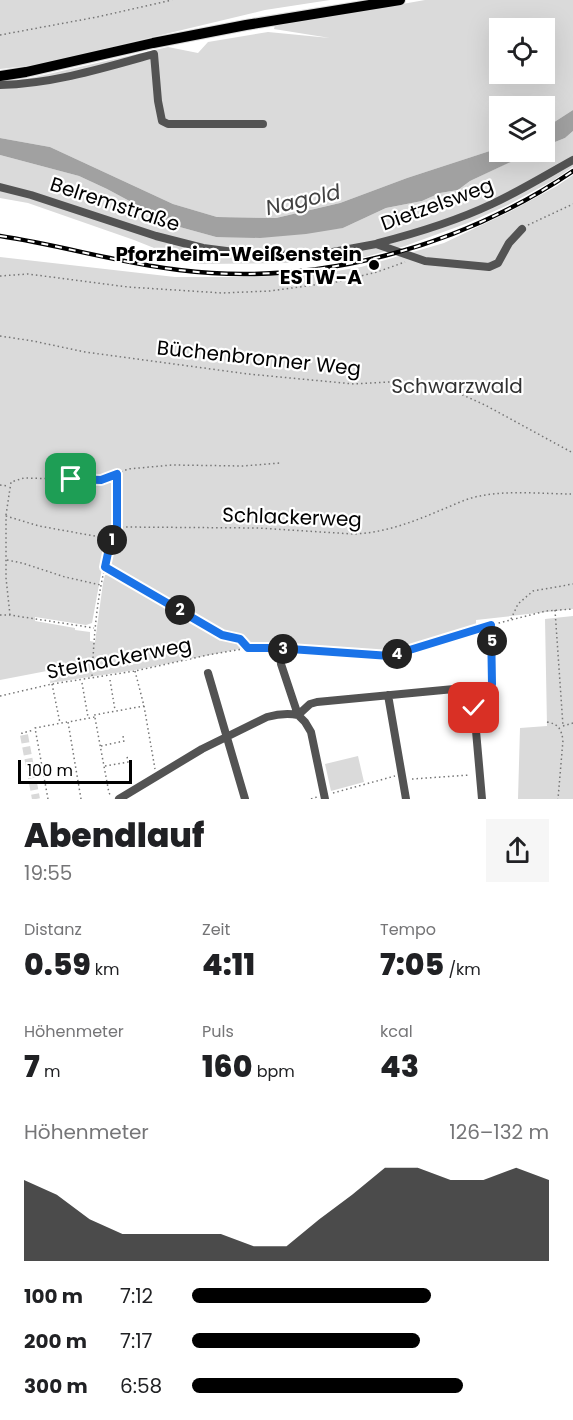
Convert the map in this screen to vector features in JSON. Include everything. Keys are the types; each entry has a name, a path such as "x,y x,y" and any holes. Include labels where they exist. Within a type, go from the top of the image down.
{"main road":[{"path":"0,76 264,21 400,0"}],"street":[{"path":"0,85 31,84 154,54 162,121 168,124 262,124"},
{"name":"Dietzelsweg","path":"375,244 473,212 512,194 573,160"},
{"name":"Belremstraße","path":"0,187 181,243 266,255 312,255 375,244 425,261 478,267 494,266 509,243 522,229"},
{"path":"298,715 310,704 317,702 454,689 461,691 490,688 492,648"},
{"path":"281,664 298,715 311,732 324,797"},
{"path":"208,673 245,799"},
{"path":"461,691 471,700 474,708 482,799"},
{"path":"388,695 406,799"},
{"path":"119,799 227,735 267,717 288,713 298,715"}],"path":[{"path":"0,35 172,0"},
{"path":"522,229 573,204"},
{"path":"0,276 28,274 128,287 199,292 261,292 336,282 377,272 417,258"},
{"name":"Büchenbronner Weg","path":"0,336 85,352 248,374 354,384 405,381 431,383 485,405 573,453"},
{"path":"10,615 6,578 6,516 11,482 24,478 101,480 128,469 172,465 243,466 280,463"},
{"path":"92,677 94,628 100,585 112,539 117,529 117,474"},
{"path":"0,485 10,486"},
{"name":"Schlackerweg","path":"117,529 165,526 368,534 407,523 480,496 573,494"},
{"path":"6,516 39,526 112,539"},
{"path":"0,532 6,531"},
{"path":"6,560 100,585"},
{"path":"105,567 222,635 240,639 248,648"},
{"path":"511,620 519,604 533,591 573,584"},
{"name":"Steinackerweg","path":"0,696 52,684 135,671 248,648 390,656 491,625 546,611 573,609"},
{"path":"555,610 563,740 558,799"},
{"path":"0,615 94,628"},
{"path":"491,625 492,648"},
{"path":"135,671 144,706 156,776"},
{"path":"110,680 116,711"},
{"path":"82,683 88,718"},
{"path":"52,684 60,723"},
{"path":"22,734 35,730 35,728 144,706"},
{"path":"95,717 109,793 113,799"},
{"path":"68,722 81,799"},
{"path":"547,722 561,726 573,723"},
{"path":"35,730 48,799"},
{"path":"100,746 124,741 123,736"},
{"path":"104,766 128,762 127,756"},
{"path":"311,799 402,777 480,775"}],"green space":[{"path":"0,0 330,0 265,10 36,65 0,69"},
{"path":"425,0 573,0 573,110 555,122 555,96 489,96 489,151 340,203 276,218 217,217 173,204 50,147 0,138 0,82 31,78 168,47 198,53 208,42 268,32 330,38 274,29 275,25"},
{"path":"573,131 573,167 554,180 468,223 405,246 365,257 341,257 289,263 201,264 160,258 154,248 134,240 28,203 0,198 0,155 79,176 176,226 216,237 343,228 386,208 422,201 440,193 458,190 470,181 510,162 555,162 555,142 565,138"},
{"name":"Schwarzwald","path":"573,175 573,609 476,620 476,629 375,656 249,647 135,670 50,683 52,670 0,680 0,257 175,277 312,275 361,267 444,243 557,186","holes":["103,563 225,634 224,638 192,623 111,573 105,575 103,583 95,642 90,641 90,632 35,621 35,617 86,625 92,623"]},
{"path":"573,616 573,799 518,799 520,728 547,726 545,619"},
{"path":"358,756 364,782 331,791 325,764"}],"shaded area":[{"path":"573,110 573,131 565,138 555,142 555,122"},
{"path":"0,138 50,147 173,204 217,217 276,218 340,203 489,151 489,162 511,162 470,181 458,190 440,193 422,201 386,208 343,228 260,238 216,237 176,226 79,176 0,155"}],"tunnel":[{"path":"24,735 36,799"}],"railway":[{"path":"0,236 179,270 231,274 282,273 385,256 434,241 483,221 529,198 573,171"}],"place":[{"name":"Pforzheim-Weißenstein ESTW-A","path":"374,265"}],"route":[{"path":"71,479 101,480 117,474 117,529 105,567 222,635 240,639 248,648 390,656 491,625 492,684 486,689 461,691 471,700 474,708"}],"water label":[{"name":"Nagold","path":"303,200"}]}
